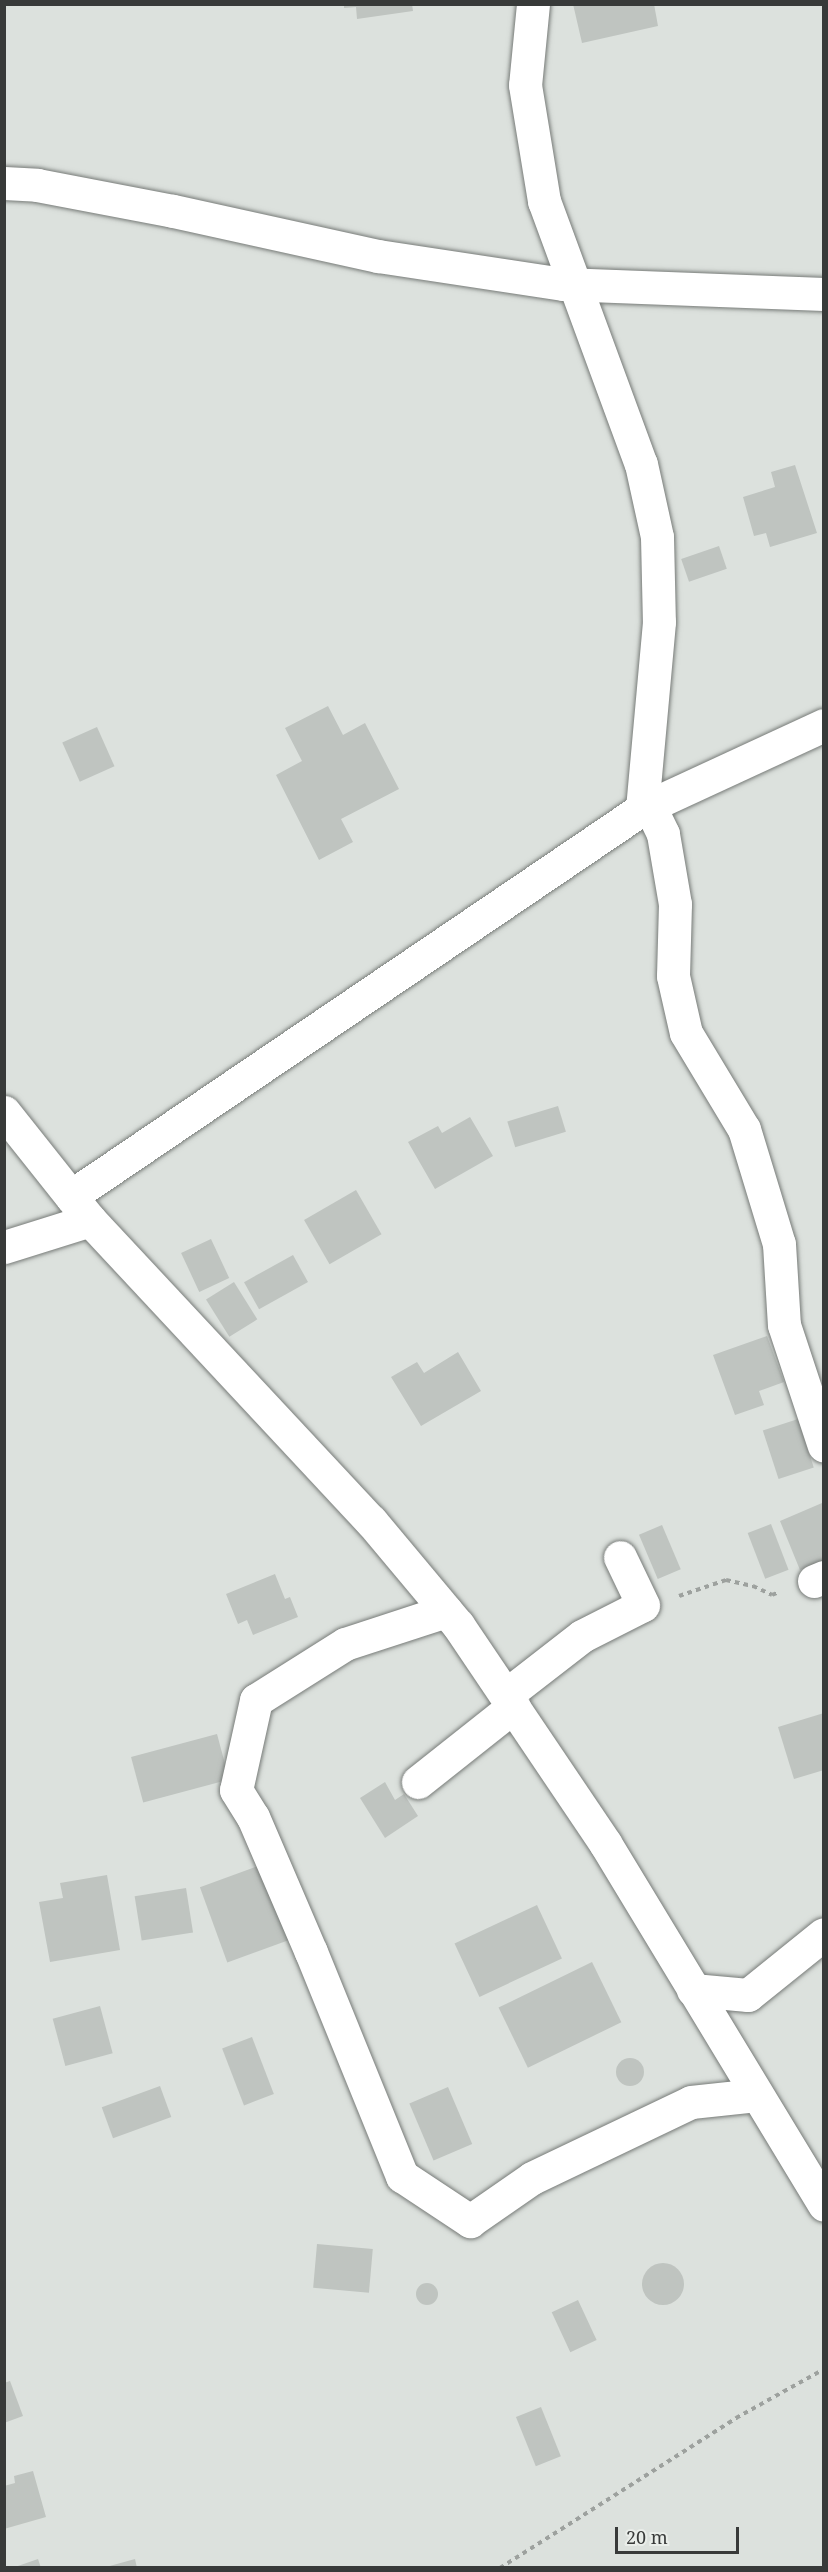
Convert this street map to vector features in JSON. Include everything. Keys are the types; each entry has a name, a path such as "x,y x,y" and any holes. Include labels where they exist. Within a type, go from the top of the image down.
{"street":[{"path":"533,4 525,86 544,201 575,284 603,371 641,464 657,537 659,622 645,807 663,834 675,904 673,976 686,1032 744,1129 779,1244 784,1325 824,1446"},
{"path":"4,183 37,185 173,211 378,256 575,284 824,294"},
{"path":"4,1247 81,1208 645,807 824,725"},
{"path":"4,1112 81,1208 371,1521 446,1611 510,1700 605,1843 824,2205"},
{"path":"418,1782 582,1636 643,1605 620,1557"},
{"path":"446,1611 345,1644 256,1700 236,1790 253,1817 402,2176 470,2221 532,2178 691,2102 757,2095"},
{"path":"693,1989 748,1995 824,1934"}],"path":[{"path":"643,1605 726,1580 753,1586 771,1595 819,1579"},
{"path":"500,2568 736,2418 824,2369"}],"building":[{"path":"344,4 412,4 413,11 357,19 356,7 344,8"},
{"path":"573,4 654,4 658,26 582,43"},
{"path":"795,465 817,533 770,547 766,533 754,536 743,497 775,487 771,472"},
{"path":"719,546 727,569 689,582 681,559"},
{"path":"328,706 343,735 365,723 399,789 341,819 353,842 319,860 276,775 302,761 285,728"},
{"path":"97,727 114,766 80,782 62,742"},
{"path":"558,1106 566,1132 515,1147 507,1121"},
{"path":"470,1117 493,1156 435,1189 408,1142 438,1126 442,1133"},
{"path":"356,1190 382,1234 330,1264 304,1220"},
{"path":"211,1239 229,1278 199,1292 181,1253"},
{"path":"293,1255 308,1282 259,1309 244,1282"},
{"path":"234,1282 257,1319 229,1337 206,1299"},
{"path":"767,1336 784,1382 759,1391 764,1405 735,1415 713,1355"},
{"path":"458,1352 481,1391 421,1426 391,1377 417,1362 424,1373"},
{"path":"798,1419 814,1468 779,1479 763,1430"},
{"path":"822,1503 824,1560 800,1570 780,1521"},
{"path":"771,1524 789,1570 765,1579 748,1533"},
{"path":"662,1525 681,1569 658,1579 639,1535"},
{"path":"275,1574 285,1599 290,1597 298,1617 253,1635 247,1620 238,1624 226,1594"},
{"path":"824,1713 824,1770 794,1779 778,1727"},
{"path":"217,1734 229,1779 143,1802 131,1757"},
{"path":"385,1782 395,1800 404,1794 418,1816 385,1838 360,1798"},
{"path":"261,1865 288,1940 227,1962 200,1887"},
{"path":"107,1875 120,1950 50,1962 39,1902 63,1898 60,1883"},
{"path":"186,1888 193,1932 142,1941 135,1896"},
{"path":"537,1905 562,1958 479,1997 455,1943"},
{"path":"592,1962 621,2022 528,2068 499,2008"},
{"path":"100,2006 113,2053 65,2066 53,2019"},
{"path":"252,2037 274,2094 244,2105 222,2048"},
{"path":"630,2058 640,2062 644,2072 640,2082 630,2086 620,2082 616,2072 620,2062"},
{"path":"160,2086 171,2117 113,2138 102,2107"},
{"path":"448,2087 472,2144 434,2160 409,2103"},
{"path":"317,2244 373,2249 369,2293 313,2288"},
{"path":"663,2263 671,2264 678,2269 683,2276 683,2292 678,2299 671,2304 663,2305 655,2304 648,2299 643,2292 642,2284 643,2276 648,2269 655,2264"},
{"path":"427,2283 435,2286 438,2294 435,2302 427,2305 419,2302 416,2294 419,2286"},
{"path":"578,2300 597,2340 570,2352 552,2312"},
{"path":"10,2381 23,2416 4,2423 4,2383"},
{"path":"541,2407 561,2456 536,2466 516,2417"},
{"path":"33,2471 46,2517 4,2529 4,2486 15,2483 14,2476"},
{"path":"38,2559 41,2568 15,2568 15,2567"},
{"path":"135,2559 137,2568 106,2568 106,2567"}]}
